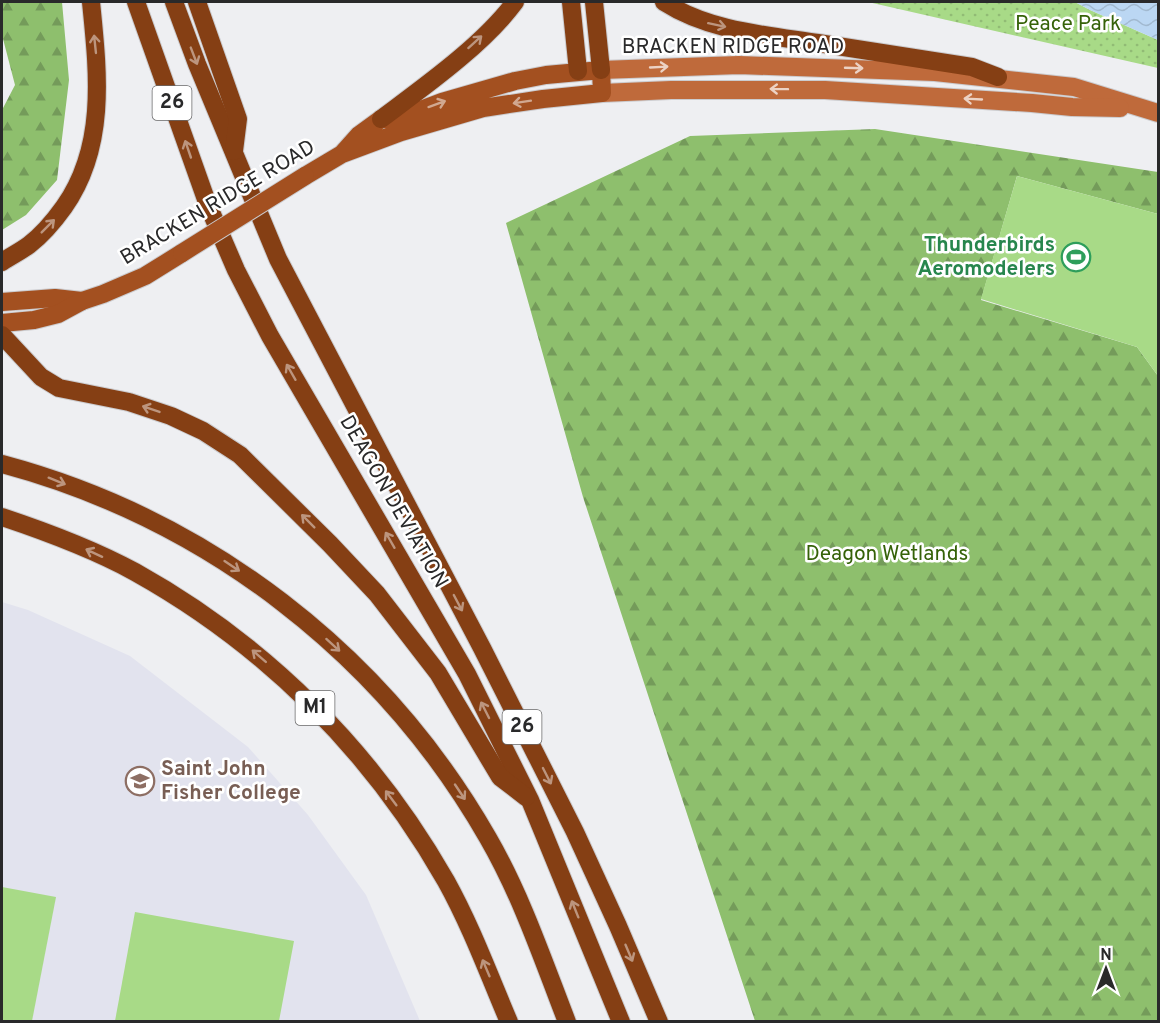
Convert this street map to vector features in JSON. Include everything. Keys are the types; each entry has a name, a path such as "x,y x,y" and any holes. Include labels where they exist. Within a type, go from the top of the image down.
{"highway":[{"path":"2,262 30,244 55,219 73,194 85,166 94,137 98,102 91,2"},
{"name":"DEAGON DEVIATION","path":"136,2 208,204 236,270 275,345 467,674 530,800 621,1022"},
{"name":"DEAGON DEVIATION","path":"174,2 278,259 482,648 575,832 659,1022"},
{"path":"197,2 238,119 234,154"},
{"path":"381,119 479,40 514,2"},
{"path":"571,2 578,71"},
{"path":"594,2 601,70"},
{"path":"664,2 689,17 706,23 773,36 972,67 998,77"},
{"path":"2,335 40,377 59,388 129,402 171,416 203,431 240,455 283,496 377,594 438,673 500,777 530,800"},
{"path":"2,464 44,476 133,512 209,551 273,593 342,653 401,716 459,790 489,840 512,886 567,1022"},
{"name":"M1","path":"2,517 59,536 134,572 191,605 250,649 297,689 350,744 402,813 446,882 481,954 509,1022"}],"main road":[{"name":"BRACKEN RIDGE ROAD","path":"342,154 359,135 381,119 397,119 442,102 516,81 578,71 739,65 935,72 1074,87 1158,113"},
{"path":"601,70 602,93"},
{"path":"578,71 580,95"},
{"name":"BRACKEN RIDGE ROAD","path":"2,324 58,314 82,301 127,285 342,154 401,132 483,108 602,93 727,89 825,90 1072,107 1140,109"},
{"name":"BRACKEN RIDGE ROAD","path":"2,303 56,298 82,301"}],"shaded area":[{"name":"Saint John Fisher College","path":"2,602 28,610 130,656 248,747 308,815 366,895 420,1021 2,1021"}],"green space":[{"path":"2,2 62,2 69,80 57,180 26,215 2,230 2,110 15,85 2,35"},
{"name":"Peace Park","path":"868,2 1075,2 1158,40 1158,68"},
{"name":"Deagon Wetlands","path":"875,129 1158,172 1158,214 1017,176 981,300 1137,347 1158,376 1158,1021 755,1021 583,497 506,223 690,136"},
{"name":"Thunderbirds Aeromodelers","path":"1017,176 1158,214 1158,376 1137,347 981,299"},
{"path":"2,887 56,897 32,1021 2,1021"},
{"path":"135,912 294,941 279,1021 115,1021"}],"water":[{"path":"1075,2 1158,2 1158,40 1090,10"}],"place":[{"name":"Thunderbirds Aeromodelers","path":"1076,257"},
{"name":"Saint John Fisher College","path":"140,781"}]}
